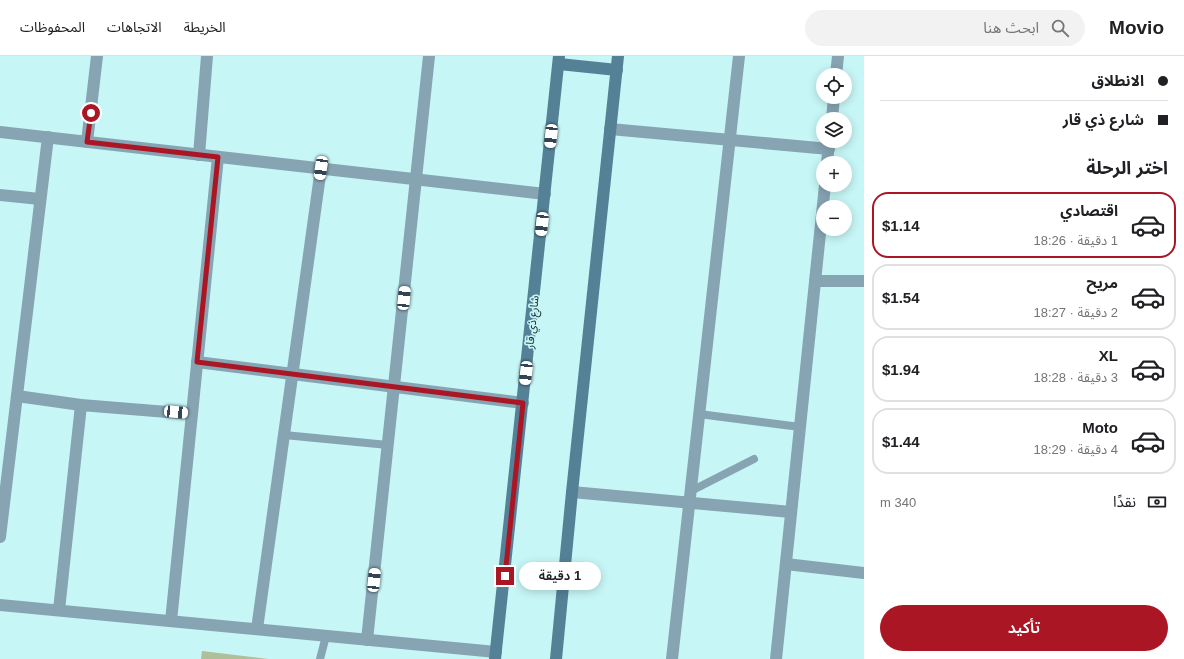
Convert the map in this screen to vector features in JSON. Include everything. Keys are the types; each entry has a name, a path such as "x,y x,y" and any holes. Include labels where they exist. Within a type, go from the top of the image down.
{"street":[{"path":"87,142 97,56"},
{"path":"199,155 207,56"},
{"path":"367,640 429,56"},
{"path":"556,659 618,56"},
{"path":"672,659 739,56"},
{"path":"837,68 838,56"},
{"path":"559,60 617,70"},
{"name":"شارع ذي قار","path":"495,655 559,60"},
{"path":"610,129 730,140 816,144"},
{"path":"0,132 545,194"},
{"path":"0,537 2,499 17,396 48,137"},
{"path":"171,621 218,157"},
{"path":"257,629 321,168"},
{"path":"776,659 824,192"},
{"path":"0,195 40,199"},
{"path":"815,282 864,281"},
{"path":"197,362 523,403"},
{"path":"17,396 81,404 192,414"},
{"path":"60,610 81,404"},
{"path":"572,492 690,497 791,512"},
{"path":"786,564 864,573"},
{"path":"0,605 367,640 495,655"}],"lane":[{"path":"699,414 800,427"},
{"path":"284,436 388,445"},
{"path":"690,497 754,459"},
{"path":"320,659 326,636"}],"green space":[{"path":"202,651 269,659 201,659"}],"route":[{"path":"91,113 87,142 218,157 197,362 523,403 505,576"}]}
